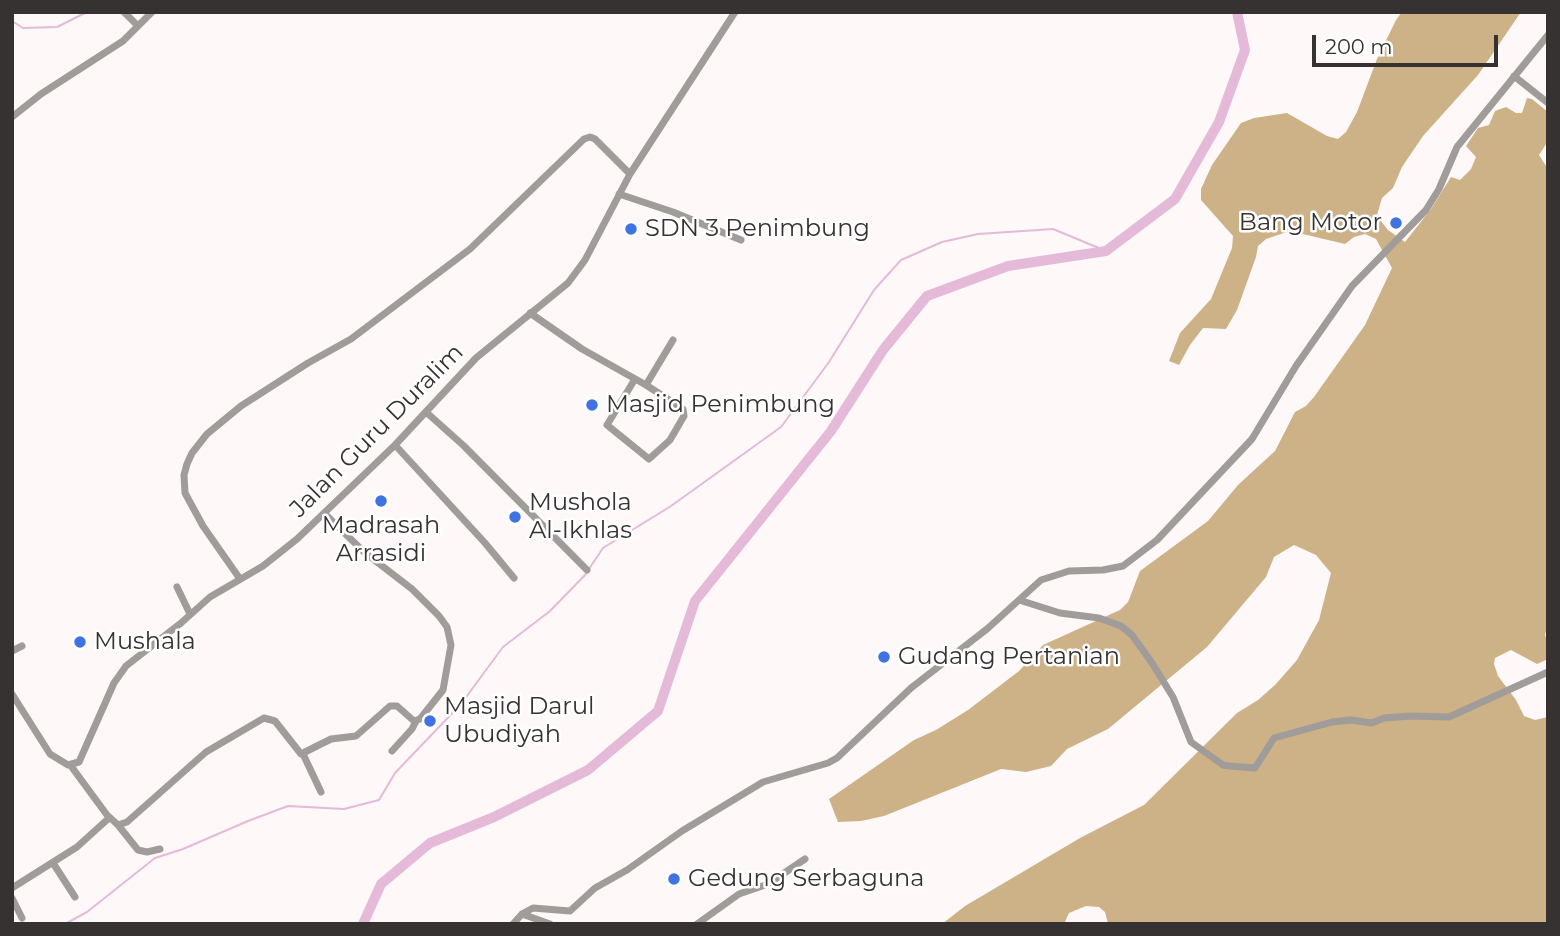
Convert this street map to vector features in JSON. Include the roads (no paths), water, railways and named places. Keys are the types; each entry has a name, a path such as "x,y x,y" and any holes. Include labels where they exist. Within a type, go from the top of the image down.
{"street":[{"path":"124,12 138,26"},
{"path":"12,117 41,94 122,41 152,12"},
{"name":"Jalan Guru Duralim","path":"71,766 80,761 120,672 210,597 271,560 395,445 476,358 560,291 575,274 630,174 735,12"},
{"path":"513,924 522,914 539,908 570,911 595,888 763,782 837,758 911,688 987,629 1041,580 1058,573 1113,569 1132,561 1157,540 1252,439 1296,366 1353,286 1426,210 1439,189 1457,147 1548,35"},
{"path":"1514,76 1548,103"},
{"path":"240,579 198,517 186,493 184,475 187,464 207,434 241,406 307,363 351,339 470,249 584,139 595,139 630,174"},
{"path":"619,194 673,212 741,240"},
{"path":"530,313 570,342 646,385 682,408 685,414 667,445 649,459 607,425 635,379"},
{"path":"646,385 673,340"},
{"path":"426,412 464,446 587,569"},
{"path":"395,445 485,542 514,578"},
{"path":"324,513 364,552 412,589 443,619 447,627 451,645 443,690 392,751"},
{"path":"177,587 190,614"},
{"path":"1019,600 1060,612 1099,618 1121,626 1132,635 1153,663 1192,742 1223,765 1230,766 1255,768 1274,738 1332,722 1351,720 1372,723 1380,719 1410,716 1449,717 1548,672"},
{"path":"12,651 22,646"},
{"path":"12,694 50,754 71,766 109,818 138,850 147,852 160,849"},
{"path":"303,754 331,739 356,736 390,706 397,706 416,721"},
{"path":"118,825 127,821 206,752 264,718 274,720 297,751 303,754 321,792"},
{"path":"12,888 77,847 109,818"},
{"path":"697,924 739,894 768,884 805,859"},
{"path":"53,863 75,897"},
{"path":"12,898 22,918"},
{"path":"522,914 550,924"}],"waterway":[{"path":"12,21 23,28 57,27 87,12"},
{"path":"363,924 381,884 430,843 494,817 588,770 658,711 695,601 831,431 883,350 927,296 1008,266 1106,251 1175,199 1219,122 1245,50 1237,12"},
{"path":"589,569 603,548 671,506 781,427 829,362 874,290 901,260 942,242 978,234 1053,229 1106,251"},
{"path":"65,924 87,912 155,858 248,821 288,806 344,809 379,800 395,773 461,704 503,647 550,611 586,574"}],"place":[{"name":"Bang Motor","path":"1396,223"},
{"name":"SDN 3 Penimbung","path":"631,229"},
{"name":"Masjid Penimbung","path":"592,405"},
{"name":"Madrasah Arrasidi","path":"381,501"},
{"name":"Mushola Al-Ikhlas","path":"515,517"},
{"name":"Mushala","path":"80,642"},
{"name":"Gudang Pertanian","path":"884,657"},
{"name":"Masjid Darul Ubudiyah","path":"430,721"},
{"name":"Gedung Serbaguna","path":"674,879"}]}
